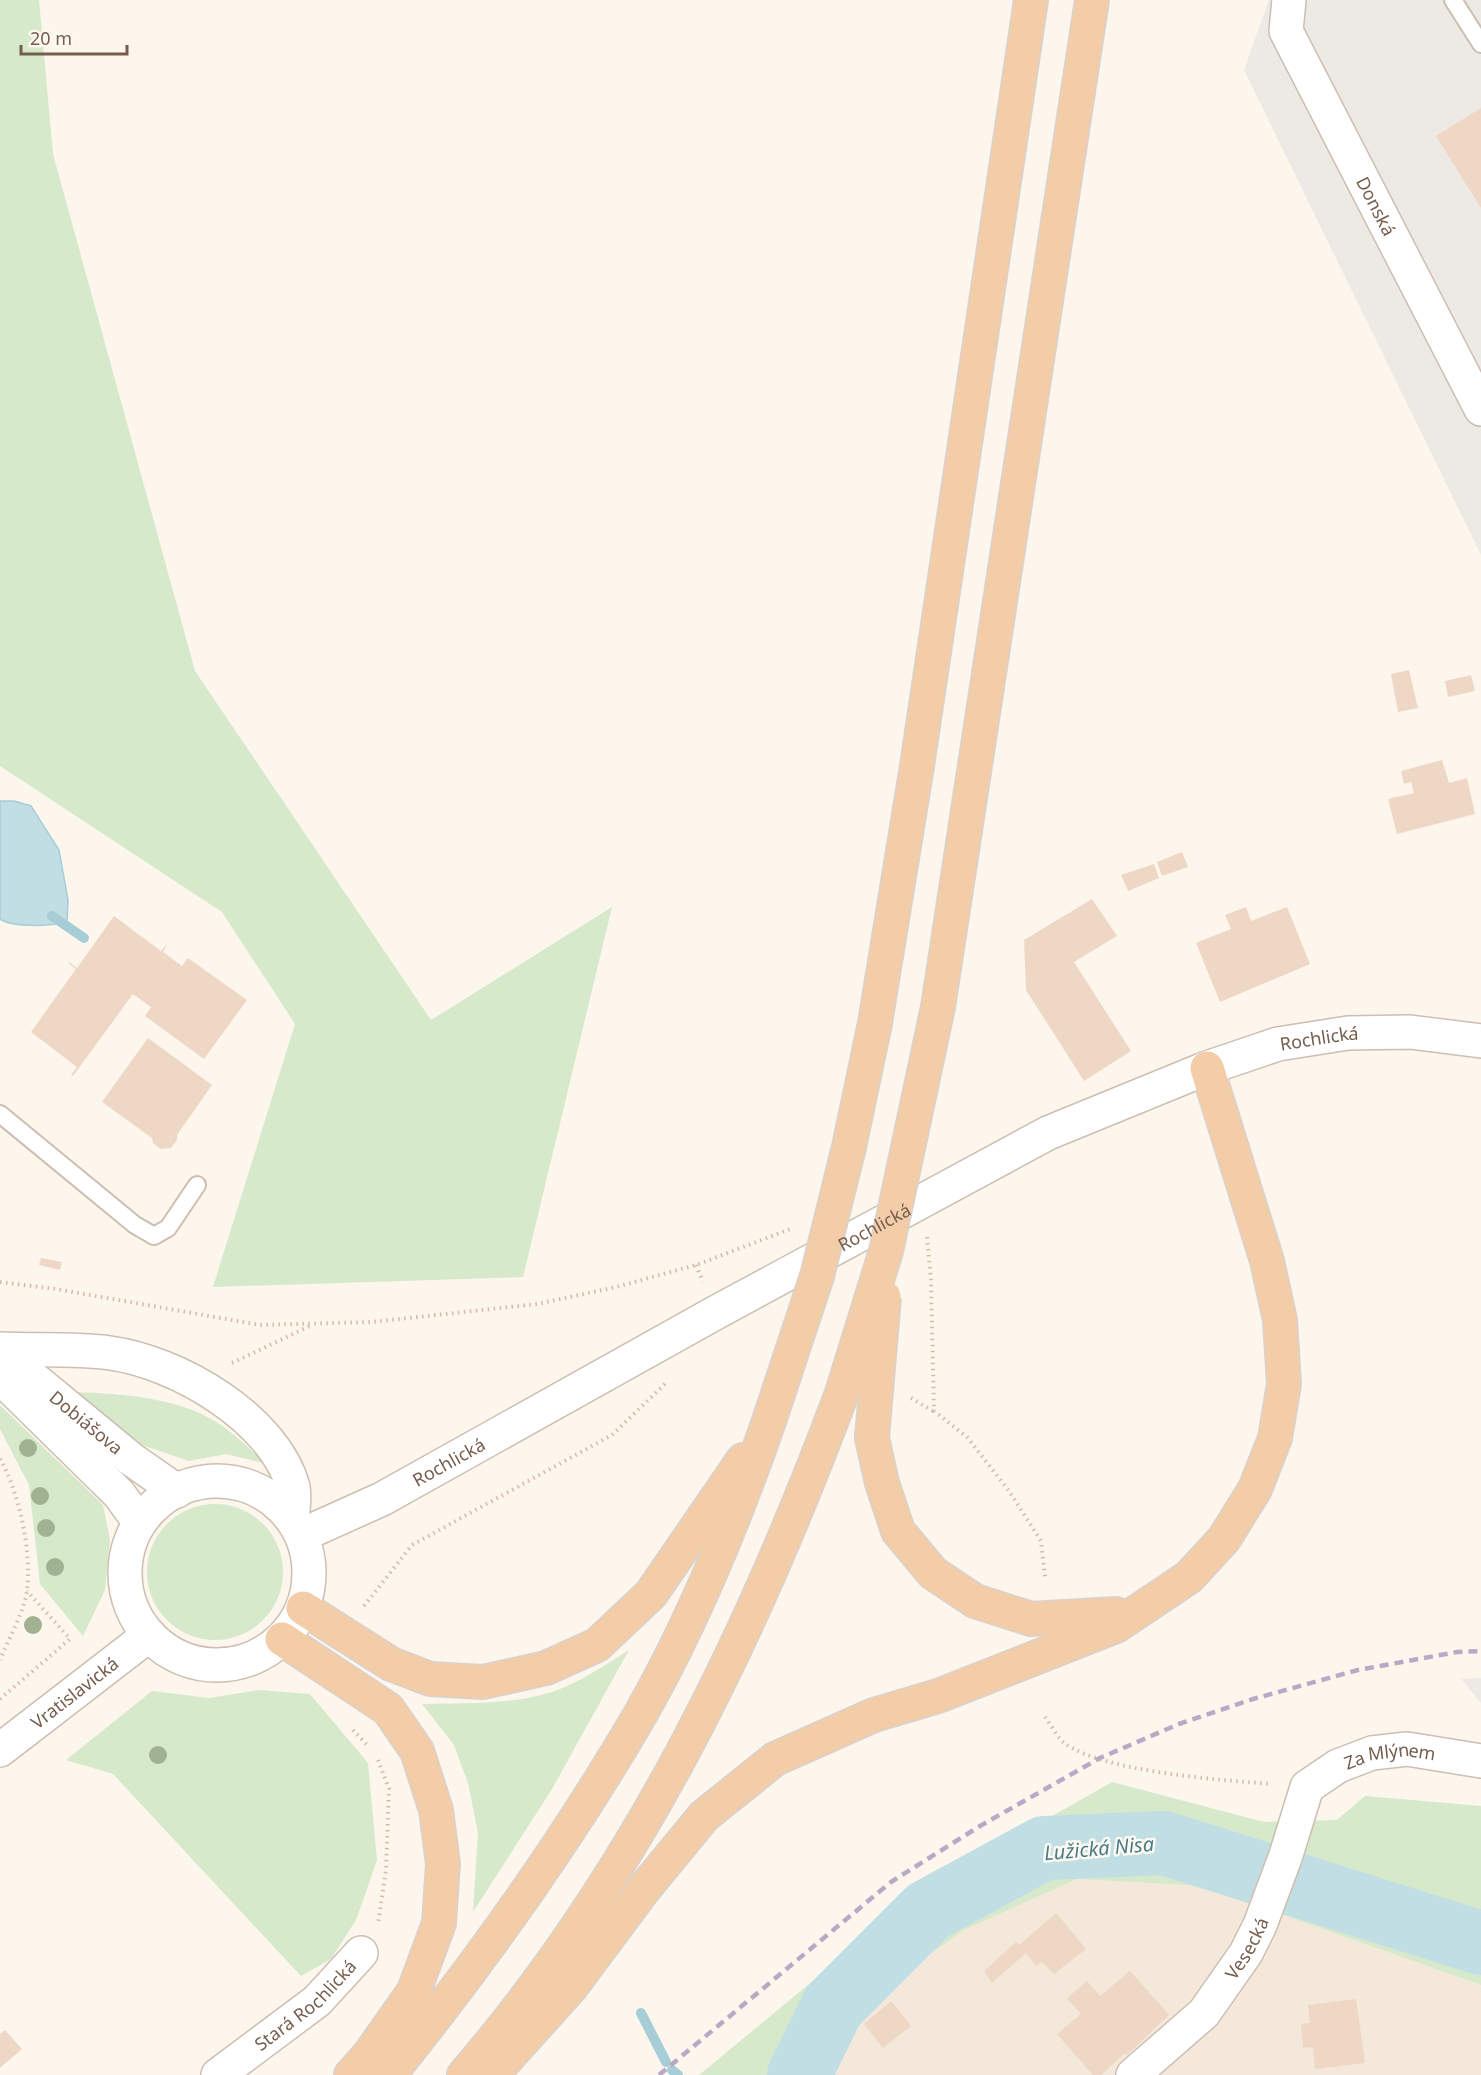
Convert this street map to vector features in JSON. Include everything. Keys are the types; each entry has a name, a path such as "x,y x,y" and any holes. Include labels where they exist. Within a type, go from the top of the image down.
{"highway":[{"path":"389,2075 519,1905 640,1713 687,1623 732,1521 769,1421 817,1276 849,1147 874,1023 920,743 1031,0"},
{"path":"464,2075 573,1932 636,1835 687,1746 734,1655 798,1512 842,1393 886,1251 938,1007 1092,0"},
{"path":"492,2075 571,1987 644,1889 704,1816 775,1759 874,1715 938,1696 1116,1626 1189,1577 1224,1539 1255,1490 1275,1438 1284,1384 1280,1320 1267,1262 1207,1068"},
{"path":"886,1251 883,1340 873,1438 882,1483 898,1531 933,1573 975,1601 1031,1619 1080,1618 1138,1612"},
{"path":"303,1608 391,1664 430,1679 483,1682 546,1668 597,1645 651,1594 769,1421"},
{"path":"282,1639 388,1709 417,1751 436,1810 443,1864 439,1923 414,1991 369,2055 351,2075"}],"street":[{"name":"Donská","path":"1289,0 1286,31 1481,409"},
{"name":"Rochlická","path":"297,1527 382,1499 923,1199 1048,1133 1207,1068 1278,1044 1348,1033 1410,1032 1481,1041"},
{"path":"0,1350 72,1350 112,1354 172,1370 225,1401 269,1440 293,1488 297,1527 309,1561 309,1585 303,1608 282,1639 256,1657 227,1665 204,1664 178,1657 149,1635 135,1615 126,1588 127,1554 138,1520 177,1491 212,1481 241,1484 262,1492 280,1506 297,1527"},
{"name":"Dobiášova","path":"0,1350 131,1460 177,1491"},
{"name":"Dobiášova","path":"0,1377 119,1494 138,1520"},
{"name":"Vratislavická","path":"0,1750 149,1635"},
{"name":"Za Mlýnem","path":"1303,1799 1338,1766 1372,1753 1407,1749 1481,1761"},
{"name":"Vesecká","path":"1134,2075 1204,2013 1246,1953 1260,1925 1286,1856 1303,1799"},
{"name":"Stará Rochlická","path":"218,2075 316,2001 361,1953"}],"lane":[{"path":"1453,0 1481,44"},
{"path":"0,1114 135,1225 154,1236 168,1228 197,1185"}],"path":[{"path":"923,1199 931,1280 934,1411 967,1437 1009,1491 1041,1541 1045,1577"},
{"path":"0,1282 56,1289 260,1325 312,1325 372,1322 537,1304 616,1287 696,1265"},
{"path":"232,1363 312,1325"},
{"path":"360,1612 370,1595 412,1545 612,1435 671,1378"},
{"path":"0,1459 10,1477 24,1533 27,1591 0,1660"},
{"path":"0,1699 70,1639 27,1591"},
{"path":"1045,1717 1064,1742 1100,1758 1136,1768 1231,1781 1303,1799"},
{"path":"352,1729 376,1754 390,1789 386,1870 378,1924 361,1953"}],"shaded area":[{"path":"1269,0 1481,0 1481,555 1244,70"},
{"path":"1481,1678 1481,1703 1461,1679"},
{"path":"1077,1879 1202,1886 1481,1985 1481,2075 827,2075 858,2006 964,1930"}],"green space":[{"path":"0,0 39,0 53,154 195,671 431,1020 612,907 523,1277 213,1287 295,1024 222,912 0,766"},
{"path":"74,1392 152,1399 191,1410 225,1428 267,1464 226,1454 189,1461 142,1445"},
{"path":"0,1405 103,1505 110,1540 105,1590 83,1636 40,1584 29,1485 0,1429"},
{"path":"215,1504 241,1509 253,1515 263,1524 272,1534 278,1546 283,1572 278,1598 272,1610 263,1620 253,1629 241,1635 215,1640 189,1635 177,1629 167,1620 158,1610 152,1598 147,1572 152,1546 158,1534 167,1524 177,1515 189,1509"},
{"path":"629,1650 552,1789 473,1912 478,1833 468,1783 454,1745 422,1704 520,1699 552,1692 572,1684"},
{"path":"259,1690 310,1694 368,1763 377,1860 356,1920 331,1959 301,1976 113,1774 66,1760 152,1691 209,1698"},
{"path":"1112,1782 1264,1822 1337,1820 1365,1796 1481,1806 1481,1985 1202,1886 1077,1879 964,1930 858,2006 827,2075 699,2075 906,1904 994,1849"}],"water":[{"path":"0,801 14,801 31,806 59,850 68,900 67,922 23,925 0,919"}],"building":[{"path":"1481,108 1481,208 1436,136"},
{"path":"1409,670 1418,708 1398,712 1391,674"},
{"path":"1471,675 1475,691 1448,697 1445,681"},
{"path":"1442,760 1449,783 1467,778 1475,814 1397,834 1388,799 1414,793 1411,782 1404,784 1401,771"},
{"path":"1182,852 1188,867 1162,876 1157,862"},
{"path":"1154,864 1159,878 1128,891 1121,875"},
{"path":"1092,899 1117,936 1074,962 1131,1051 1084,1081 1026,990 1024,940"},
{"path":"1246,907 1251,921 1287,907 1310,964 1220,1002 1196,943 1231,929 1225,915"},
{"path":"114,916 161,951 168,943 163,952 182,966 188,958 247,1000 204,1059 145,1016 151,1007 133,994 73,1076 71,1075 77,1067 31,1032 76,969 68,963 77,968"},
{"path":"148,1038 212,1085 177,1135 177,1140 171,1148 161,1149 153,1143 152,1138 102,1102"},
{"path":"41,1258 62,1262 60,1270 39,1265"},
{"path":"1056,1913 1086,1949 1054,1974 1042,1962 1036,1966 1026,1953 992,1983 984,1971 1016,1942 1019,1945"},
{"path":"1130,1971 1169,2015 1127,2055 1125,2053 1101,2075 1093,2075 1057,2034 1081,2014 1067,1998 1087,1981 1100,1996"},
{"path":"1356,1999 1365,2063 1315,2069 1313,2047 1303,2048 1301,2024 1310,2023 1308,2005"},
{"path":"891,2001 911,2026 883,2048 864,2024"},
{"path":"5,2030 22,2049 0,2068 0,2034"}],"waterway":[{"path":"52,916 84,938"},
{"name":"Lužická Nisa","path":"799,2075 833,2006 928,1911 1044,1848 1164,1843 1481,1943"},
{"path":"641,2013 666,2062"},
{"path":"672,2070 678,2075"}],"railway":[{"path":"659,2075 891,1882 980,1826 1100,1758 1179,1724 1253,1699 1358,1670 1457,1652 1481,1651"}]}
